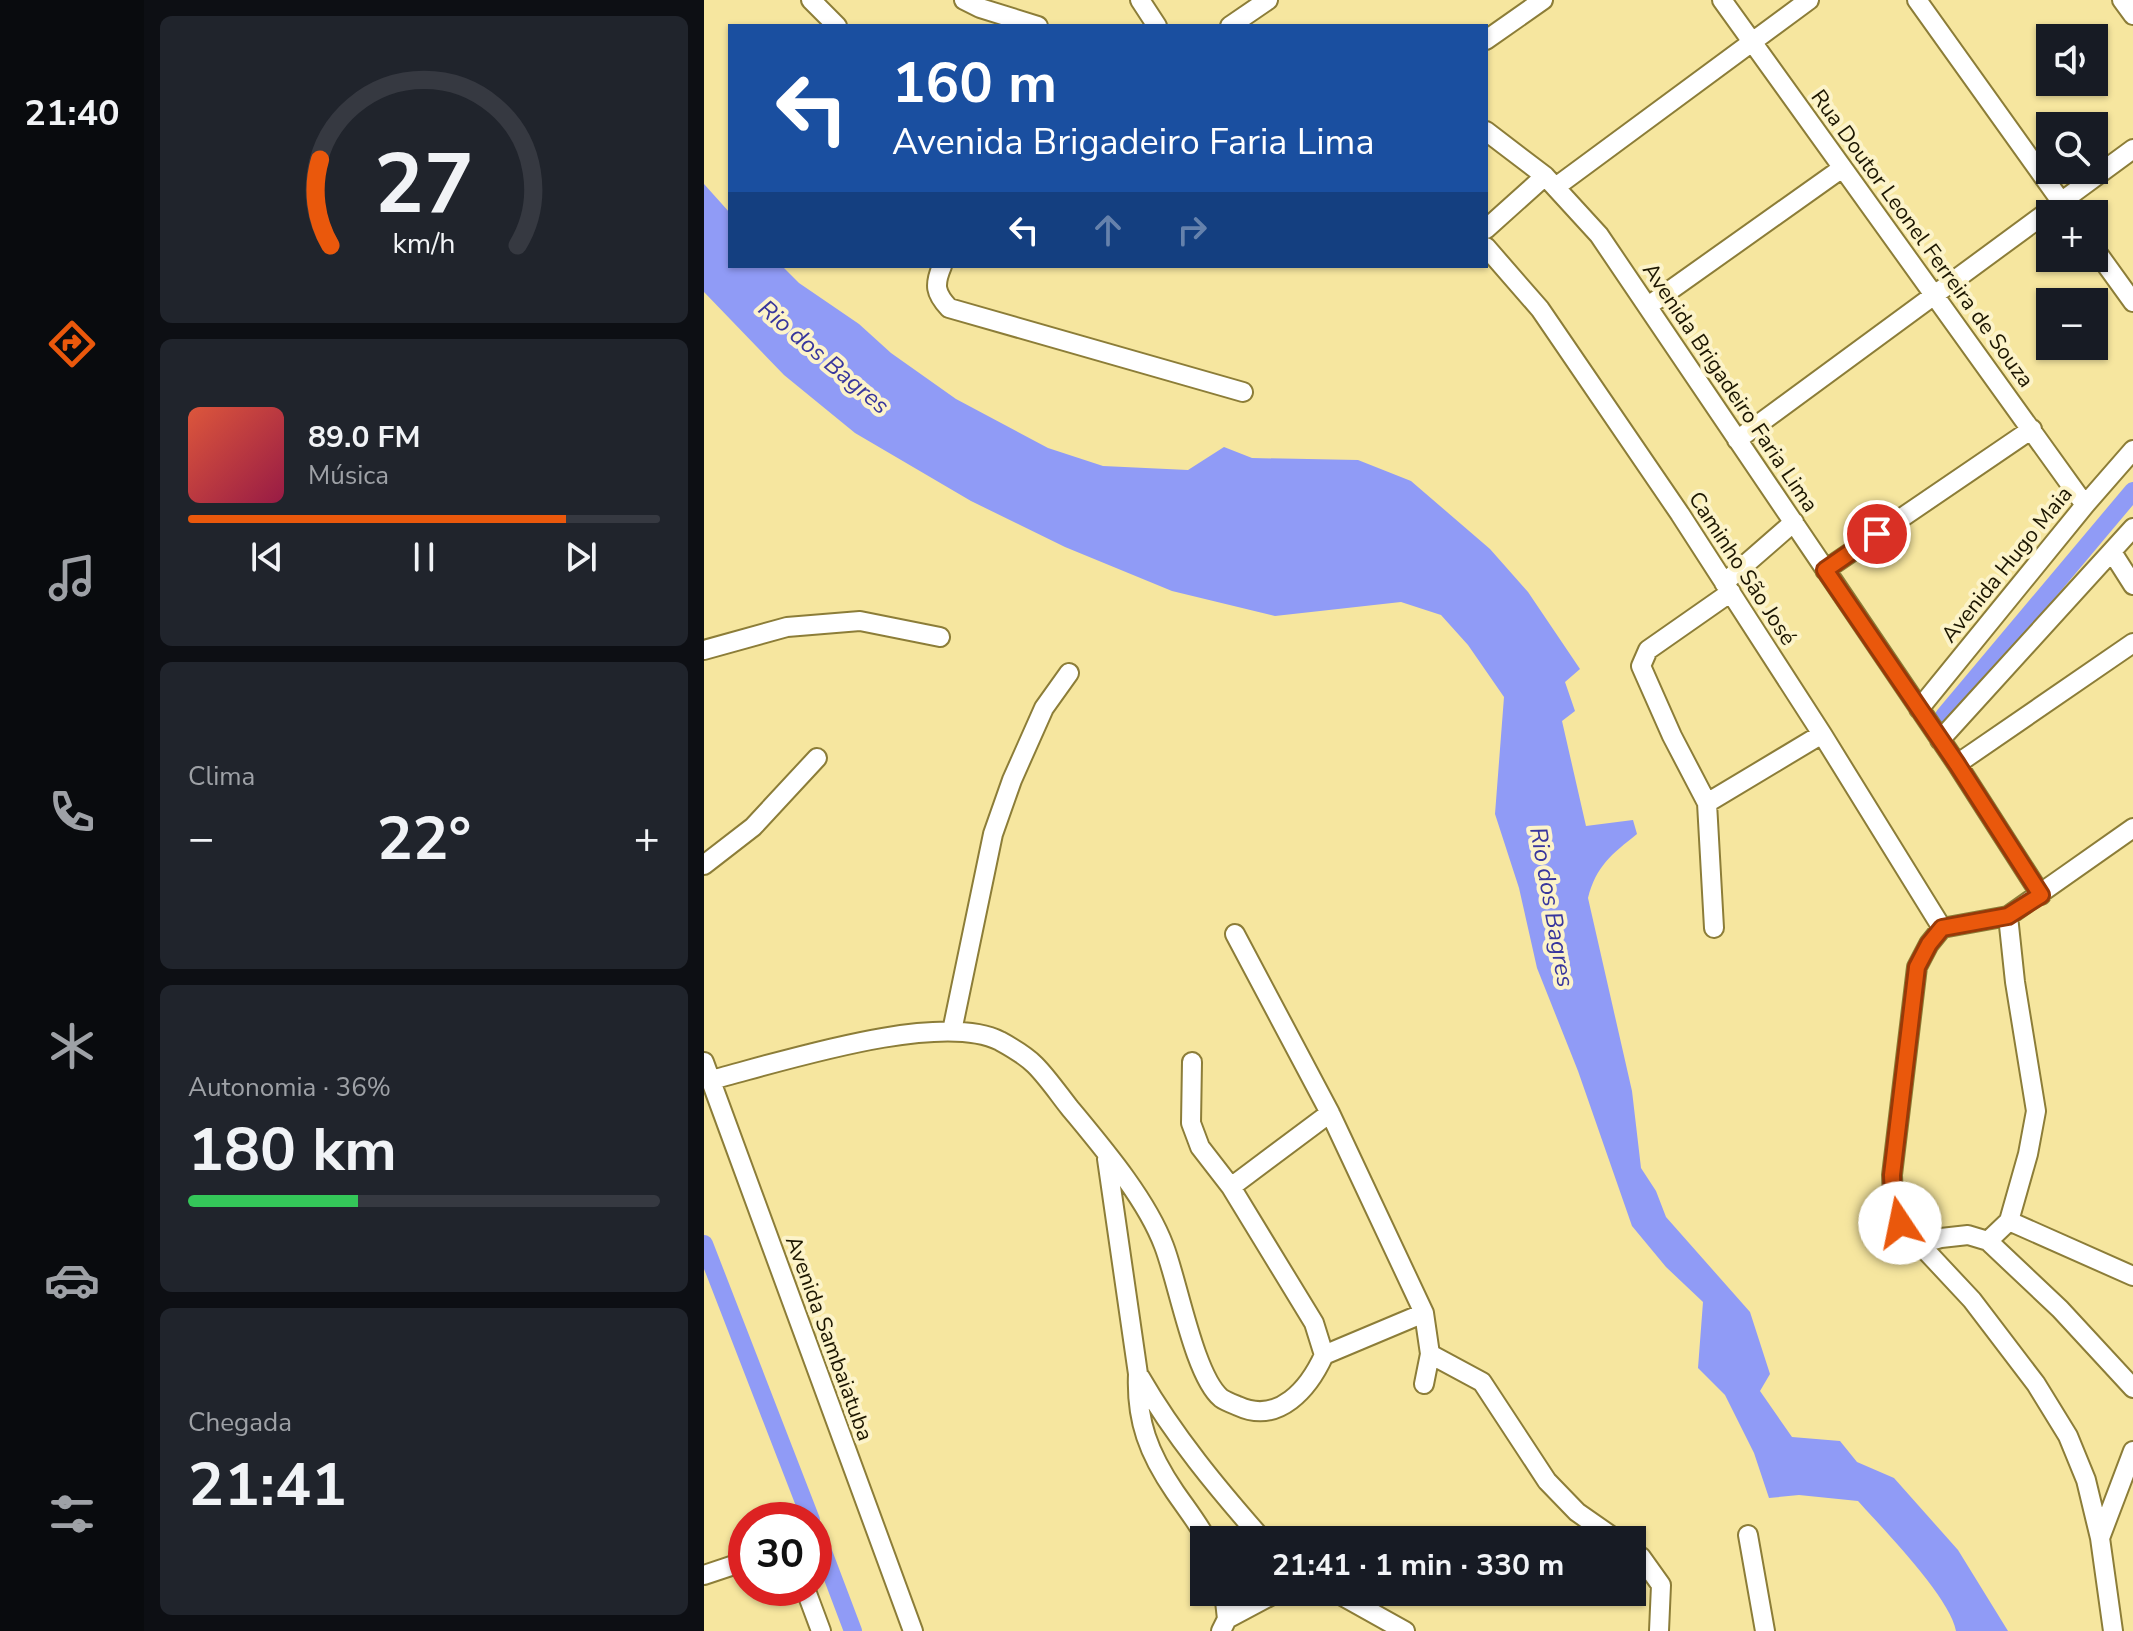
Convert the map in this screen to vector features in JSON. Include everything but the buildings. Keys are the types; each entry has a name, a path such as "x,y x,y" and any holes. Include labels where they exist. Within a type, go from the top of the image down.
{"street":[{"path":"811,0 835,24"},
{"path":"1140,0 1156,24"},
{"path":"1488,39 1543,0"},
{"name":"Rua Doutor Leonel Ferreira de Souza","path":"1722,0 2085,505"},
{"path":"1488,228 1809,0"},
{"path":"1917,0 2059,200"},
{"path":"2122,0 2133,15"},
{"path":"1233,24 1264,3"},
{"path":"1259,24 1264,3"},
{"path":"972,4 1032,24"},
{"name":"Avenida Brigadeiro Faria Lima","path":"1488,133 1551,181 1599,235 1957,764 2041,895"},
{"path":"2074,200 2133,149"},
{"path":"1648,306 1841,169"},
{"path":"1737,440 1934,295 2036,227"},
{"name":"Caminho São José","path":"1488,249 1540,309 1727,588 1942,928"},
{"path":"2108,267 2133,302"},
{"path":"941,268 935,282 938,296 949,308 1243,392"},
{"path":"1825,570 2032,429"},
{"name":"Avenida Hugo Maia","path":"1919,709 2133,450"},
{"path":"1714,928 1707,803 1672,736 1641,666 1648,650 1727,588 1794,522"},
{"path":"1940,740 2133,528"},
{"path":"2112,552 2133,585"},
{"path":"704,650 787,627 860,621 940,637"},
{"path":"1957,764 2133,643"},
{"path":"952,1031 993,834 1012,780 1044,708 1069,673"},
{"path":"1707,803 1822,734"},
{"path":"704,865 753,827 817,758"},
{"path":"2113,1631 2100,1538 2086,1480 2068,1436 2036,1384 1972,1300 1900,1223 1893,1199 1892,1175 1917,967 1929,944 1942,928 2008,916 2133,828"},
{"path":"1988,1241 2009,1221 2028,1154 2036,1111 2015,982 2008,916"},
{"path":"1235,934 1330,1113 1424,1313 1430,1354 1424,1384"},
{"path":"711,1080 878,1037 952,1031 998,1040 1034,1064 1137,1198 1164,1244 1202,1369 1221,1398 1246,1410 1269,1412 1294,1399 1313,1380 1324,1355 1314,1323 1231,1187 1200,1147 1191,1123 1192,1062"},
{"name":"Avenida Sambaiatuba","path":"704,1062 913,1631"},
{"path":"1231,1187 1330,1113"},
{"path":"1106,1155 1138,1374 1142,1433 1168,1482 1198,1526"},
{"path":"2009,1221 2130,1274 2133,1254"},
{"path":"1918,1245 1968,1235 1988,1241 2060,1309 2133,1388"},
{"path":"1324,1355 1424,1313"},
{"path":"1430,1354 1482,1382 1547,1481 1577,1512 1597,1526"},
{"path":"1138,1374 1164,1419 1251,1526"},
{"path":"2100,1538 2133,1451"},
{"path":"1748,1535 1765,1631"},
{"path":"1646,1564 1661,1585 1659,1631"},
{"path":"704,1575 728,1567"},
{"path":"812,1606 821,1631"},
{"path":"1224,1625 1255,1606"},
{"path":"1360,1606 1405,1631"}],"water":[{"name":"Rio dos Bagres","path":"704,184 728,211 728,268 784,268 799,283 859,324 891,353 956,399 1048,448 1103,466 1188,470 1224,447 1252,458 1358,460 1411,481 1490,549 1528,592 1580,669 1565,682 1575,711 1562,721 1586,826 1633,820 1637,834 1606,862 1588,898 1632,1091 1641,1168 1656,1191 1666,1217 1750,1312 1770,1374 1760,1391 1792,1437 1840,1441 1857,1462 1894,1478 1958,1550 2008,1631 1956,1631 1942,1600 1929,1582 1858,1501 1799,1495 1769,1498 1754,1453 1725,1395 1698,1368 1703,1302 1666,1267 1632,1226 1578,1071 1537,968 1519,888 1495,814 1504,697 1468,645 1441,615 1401,602 1275,616 1172,591 1065,547 971,501 855,433 784,375 704,292"}],"waterway":[{"path":"1944,716 2133,491"},
{"path":"704,1244 804,1502"},
{"path":"832,1576 853,1631"}],"route":[{"path":"1877,534 1825,570 1957,764 2041,895 2008,916 1942,928 1917,967 1892,1175 1893,1199 1900,1223"}]}
